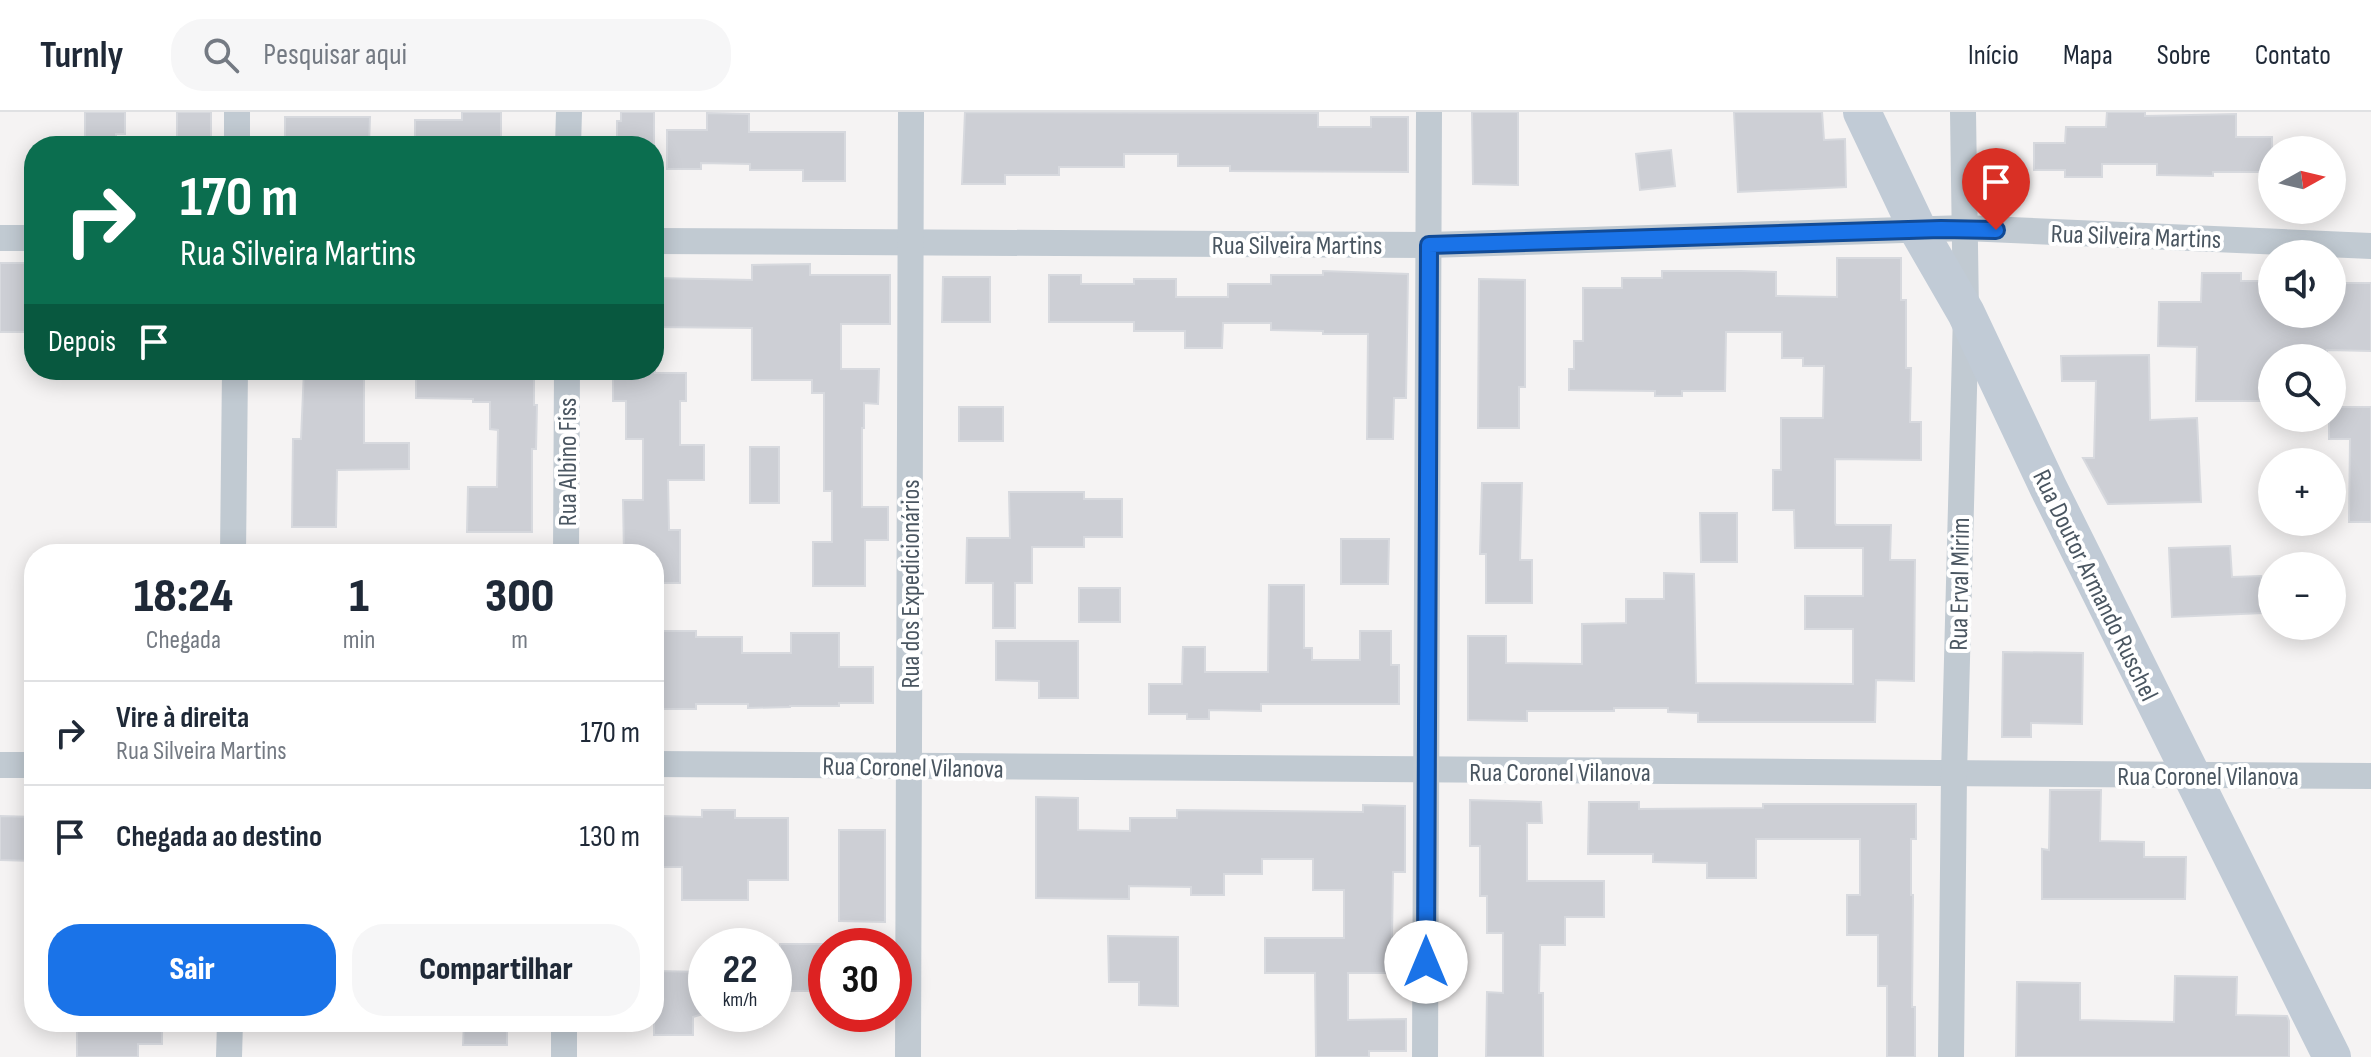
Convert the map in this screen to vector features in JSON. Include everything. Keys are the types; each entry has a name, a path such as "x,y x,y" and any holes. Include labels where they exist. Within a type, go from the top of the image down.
{"main road":[{"name":"Rua Doutor Armando Ruschel","path":"1862,112 1918,230 1966,313 2048,487 2332,1057"}],"street":[{"path":"237,112 237,136"},
{"path":"568,136 569,112"},
{"name":"Rua dos Expedicionários","path":"908,1057 911,112"},
{"path":"1425,1057 1429,112"},
{"name":"Rua Erval Mirim","path":"1951,1057 1954,775 1966,313 1963,112"},
{"name":"Rua Silveira Martins","path":"664,241 1429,245 1965,228 2371,246"},
{"path":"0,238 24,238"},
{"path":"233,544 235,380"},
{"name":"Rua Albino Fiss","path":"566,544 567,380"},
{"name":"Rua Coronel Vilanova","path":"664,764 2371,776"},
{"path":"0,765 24,765"},
{"path":"229,1057 230,1032"},
{"path":"564,1032 564,1057"}],"building":[{"path":"85,112 125,112 125,134 85,136"},
{"path":"177,112 211,112 211,136 177,136"},
{"path":"462,112 501,112 501,136 415,136 415,120 462,120"},
{"path":"621,112 654,112 654,136 617,136 617,121 621,121"},
{"path":"965,112 1318,113 1318,127 1371,127 1371,117 1408,117 1408,172 1230,171 1230,166 1178,166 1178,154 1124,154 1124,167 1059,167 1059,175 1005,175 1005,184 962,184"},
{"path":"1472,112 1518,112 1518,185 1473,184"},
{"path":"1734,112 1822,112 1824,140 1845,139 1846,187 1738,192"},
{"path":"2107,112 2145,112 2145,116 2236,114 2236,137 2258,137 2258,172 2213,172 2213,176 2157,175 2157,164 2102,164 2102,177 2065,177 2065,170 2034,170 2034,143 2065,143 2066,127 2106,127"},
{"path":"707,113 749,114 749,132 845,132 845,181 803,181 803,170 750,170 750,164 701,163 701,169 667,169 667,130 707,130"},
{"path":"285,117 370,117 369,136 285,136"},
{"path":"1671,150 1675,186 1640,190 1636,154"},
{"path":"1837,258 1901,258 1901,300 1906,300 1906,368 1911,368 1910,422 1921,422 1921,460 1835,459 1835,523 1891,525 1890,560 1915,560 1914,681 1876,680 1875,722 1698,722 1698,713 1668,712 1668,708 1527,711 1527,721 1468,720 1468,636 1506,636 1506,663 1582,664 1582,624 1626,623 1626,599 1664,599 1664,573 1694,574 1696,683 1853,684 1853,629 1805,629 1805,596 1863,596 1863,548 1795,548 1794,510 1773,510 1773,470 1781,470 1781,418 1823,418 1824,366 1803,366 1803,358 1782,358 1782,332 1726,332 1725,391 1682,391 1682,396 1655,396 1655,391 1569,390 1569,369 1574,369 1574,341 1583,341 1583,288 1622,288 1622,278 1662,278 1662,271 1776,272 1776,296 1837,297"},
{"path":"0,263 24,263 24,332 0,332"},
{"path":"810,264 810,275 890,275 890,324 841,324 841,369 879,369 878,404 864,403 862,507 888,507 888,540 865,540 865,586 813,586 813,542 832,542 832,491 824,491 824,393 812,393 812,380 752,380 752,328 664,327 664,278 752,280 752,265"},
{"path":"1323,271 1408,274 1406,398 1394,398 1393,439 1367,439 1368,334 1271,330 1271,323 1223,323 1222,348 1185,348 1185,331 1134,331 1134,322 1049,322 1049,275 1081,275 1081,284 1134,284 1134,279 1176,279 1176,297 1228,297 1228,284 1271,284 1271,275 1323,275"},
{"path":"2202,273 2241,273 2241,281 2258,281 2258,328 2346,328 2346,283 2371,283 2371,351 2346,350 2346,344 2258,344 2258,401 2196,401 2197,347 2158,346 2159,302 2201,302"},
{"path":"943,277 990,277 990,322 942,322"},
{"path":"1479,279 1525,280 1525,387 1519,387 1519,428 1478,428"},
{"path":"2149,355 2150,420 2197,418 2201,502 2108,504 2083,458 2094,458 2096,381 2062,381 2061,356"},
{"path":"664,373 686,373 686,401 680,401 680,445 704,445 704,480 668,480 669,530 680,530 680,583 664,583 664,544 624,544 623,500 643,500 643,439 626,439 626,401 613,401 613,380 664,380"},
{"path":"304,380 364,380 364,443 409,443 409,469 337,470 336,527 292,527 293,439 301,439"},
{"path":"416,380 534,380 534,405 537,405 536,449 532,449 532,532 467,532 468,487 497,487 498,430 490,429 490,402 416,398"},
{"path":"959,407 1003,407 1003,441 959,441"},
{"path":"2346,407 2371,407 2371,522 2349,522 2350,439 2329,439 2329,432 2346,432"},
{"path":"750,447 779,447 779,503 750,503"},
{"path":"1482,483 1522,483 1520,560 1532,560 1532,603 1486,603 1486,554 1480,554"},
{"path":"1009,492 1084,492 1084,499 1122,499 1122,537 1084,537 1084,547 1032,547 1032,583 1015,583 1015,628 993,628 993,583 966,583 967,538 1010,538"},
{"path":"1700,513 1737,513 1737,562 1701,562"},
{"path":"1341,539 1389,539 1388,584 1341,584"},
{"path":"2230,546 2232,577 2258,576 2258,613 2172,617 2169,548"},
{"path":"1269,585 1304,585 1304,648 1312,648 1312,660 1360,660 1360,631 1391,631 1391,665 1399,665 1399,704 1261,704 1261,711 1209,710 1209,719 1187,719 1187,714 1149,714 1149,684 1182,684 1183,647 1205,647 1205,672 1268,672"},
{"path":"1079,588 1120,588 1120,622 1079,622"},
{"path":"664,631 696,631 696,637 742,637 742,653 791,653 791,633 839,633 839,667 873,667 873,703 748,708 748,704 696,704 696,709 664,709"},
{"path":"996,641 1078,641 1078,698 1039,698 1039,681 996,680"},
{"path":"2003,652 2083,653 2082,724 2031,723 2031,737 2002,737"},
{"path":"2050,790 2101,790 2100,841 2144,842 2144,857 2186,857 2185,899 2042,899 2042,849 2049,850"},
{"path":"1036,797 1078,798 1078,830 1130,831 1130,818 1177,818 1177,810 1363,812 1363,805 1405,806 1405,872 1393,872 1392,938 1397,938 1397,973 1348,973 1348,1020 1406,1019 1406,1051 1369,1051 1369,1057 1316,1057 1315,973 1265,973 1265,938 1344,938 1344,890 1313,890 1313,859 1262,859 1262,874 1224,874 1224,895 1191,895 1191,887 1129,886 1129,899 1036,898"},
{"path":"1470,800 1541,802 1542,823 1527,823 1527,881 1604,881 1604,917 1565,917 1565,945 1540,945 1543,1057 1486,1057 1487,992 1503,993 1503,933 1487,933 1487,896 1480,896 1480,846 1470,846"},
{"path":"1589,802 1639,802 1639,809 1763,808 1763,804 1916,804 1916,839 1911,839 1915,1057 1887,1057 1887,986 1878,986 1878,935 1847,935 1847,895 1860,895 1860,839 1756,839 1756,878 1707,878 1707,863 1653,862 1653,854 1588,854"},
{"path":"702,810 735,810 735,818 788,818 788,880 748,880 748,900 682,900 682,867 664,867 664,816 702,817"},
{"path":"0,816 24,817 24,861 0,860"},
{"path":"839,830 885,830 885,922 839,921"},
{"path":"1108,936 1178,937 1178,1006 1139,1005 1139,982 1109,982"},
{"path":"792,944 808,944 808,991 792,991"},
{"path":"664,971 688,972 688,1032 693,1032 693,1035 654,1035 654,1032 664,1032"},
{"path":"2175,976 2237,977 2236,1015 2287,1016 2289,1057 2016,1057 2017,982 2080,983 2080,1020 2174,1022"},
{"path":"77,1032 162,1032 162,1044 138,1044 138,1057 77,1057"},
{"path":"464,1032 507,1032 507,1045 463,1045"}],"route":[{"path":"1426,962 1429,245 1965,228 1996,230"}]}
